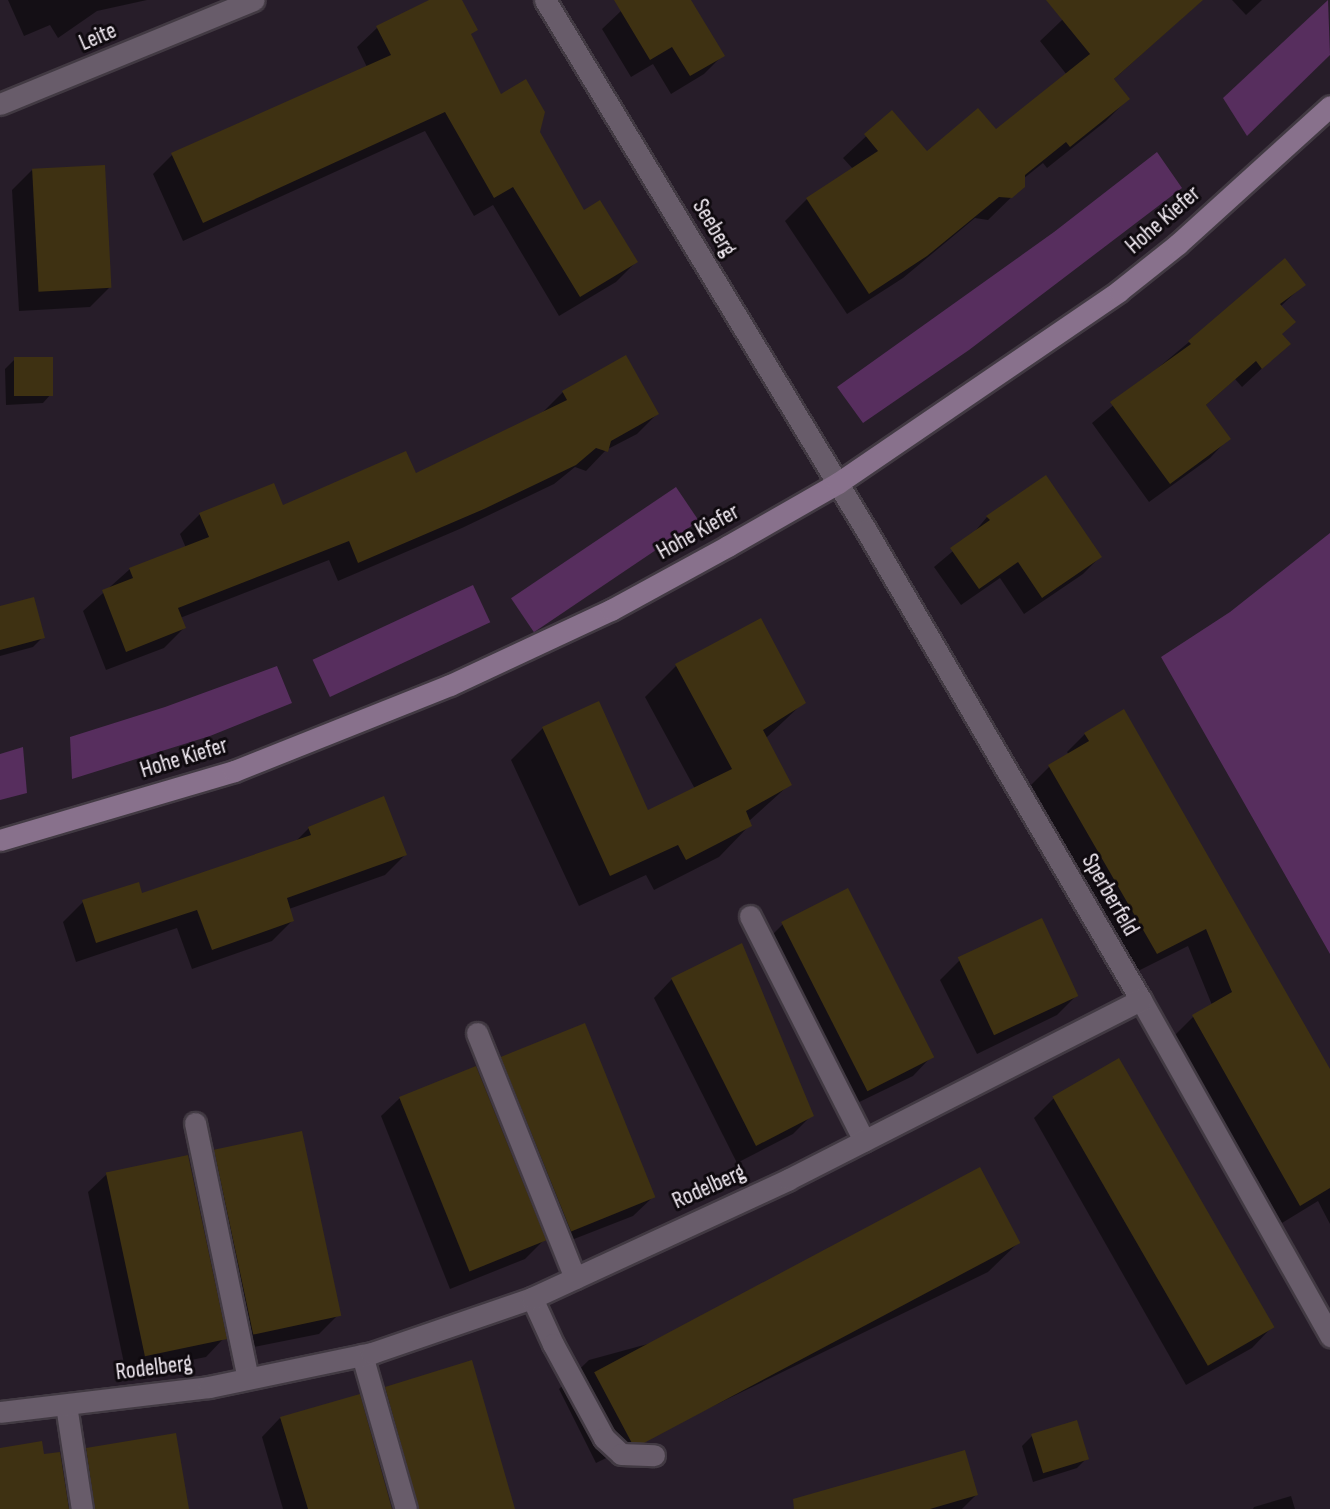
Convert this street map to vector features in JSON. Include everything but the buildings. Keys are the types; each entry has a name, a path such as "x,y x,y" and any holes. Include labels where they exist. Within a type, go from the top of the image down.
{"street":[{"name":"Leite","path":"0,104 254,0"},
{"name":"Seeberg","path":"545,0 838,483"},
{"name":"Hohe Kiefer","path":"0,840 234,771 450,685 611,610 838,483 1119,291 1178,244 1330,106"},
{"name":"Sperberfeld","path":"838,483 1141,1000 1330,1336"},
{"path":"750,916 864,1141"},
{"name":"Rodelberg","path":"0,1412 209,1387 362,1355 532,1298 864,1141 1141,1000"},
{"path":"477,1033 575,1278"},
{"path":"195,1123 248,1378"},
{"path":"532,1298 553,1344 604,1438 621,1454 654,1455"},
{"path":"362,1355 406,1509"},
{"path":"66,1405 82,1509"}],"shaded area":[{"path":"1328,0 1330,55 1247,136 1223,98"},
{"path":"1157,152 1182,188 969,350 863,423 837,387 1054,232"},
{"path":"676,487 699,521 534,632 511,598"},
{"path":"1330,533 1330,954 1161,657 1230,612"},
{"path":"473,585 490,622 330,697 313,660"},
{"path":"277,666 292,703 210,736 72,779 70,737 165,707"},
{"path":"23,747 27,793 0,800 0,754"}]}
